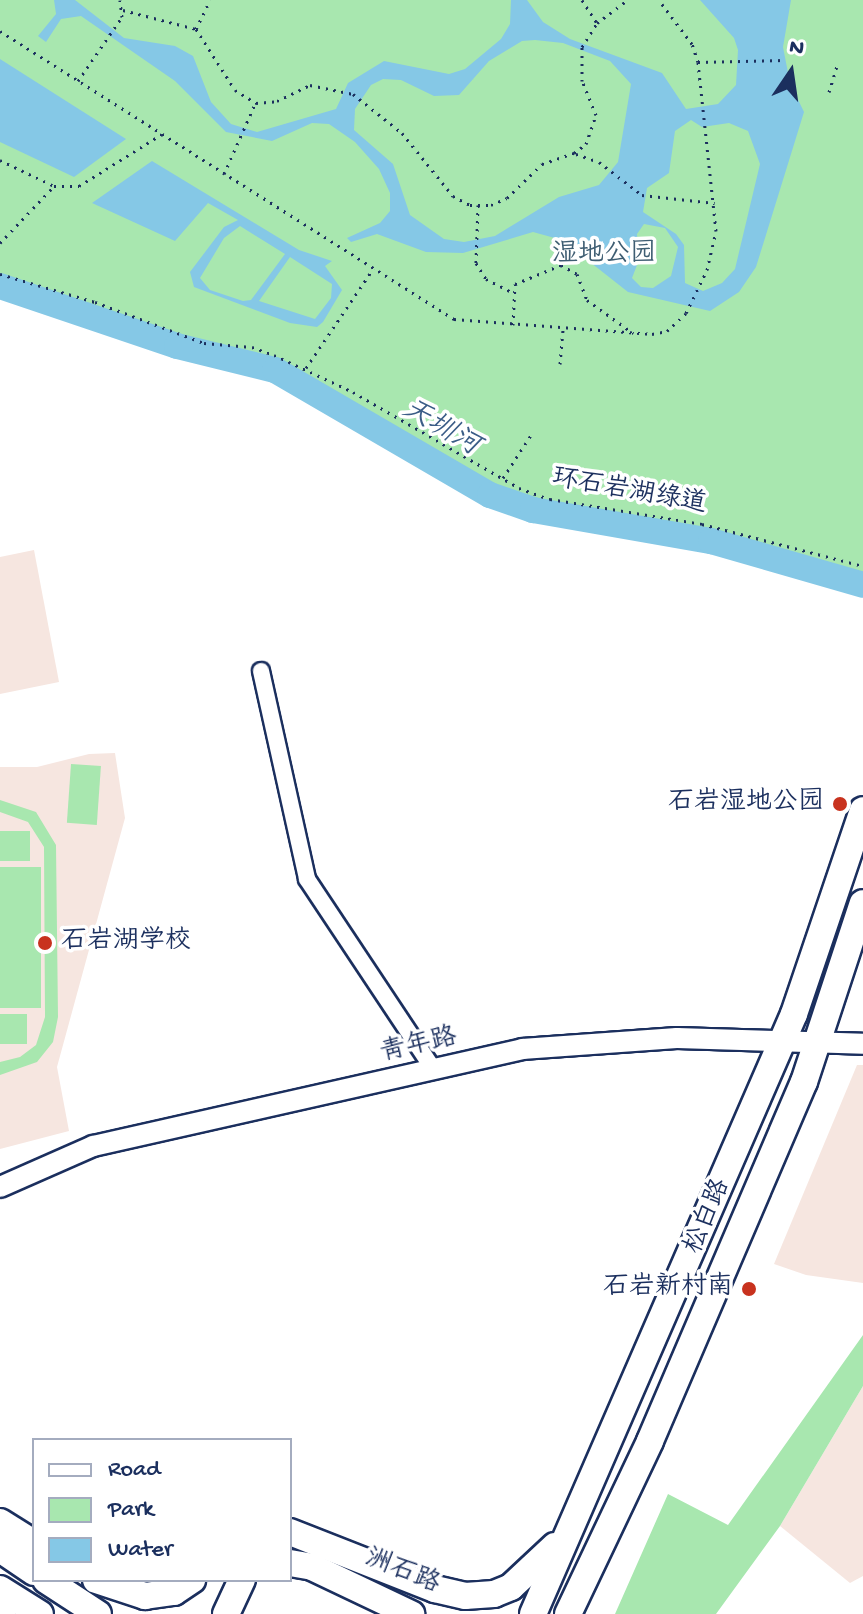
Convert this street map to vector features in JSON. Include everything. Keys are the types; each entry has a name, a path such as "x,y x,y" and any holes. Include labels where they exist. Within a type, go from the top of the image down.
{"main road":[{"name":"松白路","path":"533,1614 783,1041 863,810"},
{"name":"松白路","path":"568,1614 699,1332 818,1041 863,903"},
{"name":"洲石路","path":"292,1533 435,1589 480,1596 511,1587 532,1572 578,1513"},
{"path":"0,1522 32,1542"},
{"path":"0,1549 32,1571"},
{"path":"292,1564 329,1574 411,1614"},
{"path":"49,1582 98,1614"},
{"path":"102,1582 145,1596 174,1592 189,1582"},
{"path":"0,1589 40,1614"}],"street":[{"path":"261,671 307,879 434,1070"},
{"name":"青年路","path":"0,1187 93,1146 522,1049 596,1040 863,1044"}],"path":[{"path":"78,81 118,25 123,10 120,0"},
{"path":"196,29 210,0"},
{"path":"582,0 597,23"},
{"path":"123,10 196,29 235,90 256,103 277,101 310,85 340,89 365,103 402,133 453,196 478,205 507,198 542,164 574,153 594,131 596,115 579,62 587,35 597,23 628,0"},
{"path":"0,31 454,319 633,333 667,331 686,313 714,249 715,203 698,62 692,44 659,0"},
{"path":"698,62 786,60"},
{"path":"829,92 838,62"},
{"path":"224,174 256,103"},
{"path":"0,160 54,186 79,186 162,134"},
{"path":"574,153 599,162 632,188 659,200 715,203"},
{"path":"0,243 54,186"},
{"path":"478,205 473,236 476,263 486,279 512,291"},
{"path":"513,325 512,291 523,277 546,267 570,267 587,300 633,333"},
{"path":"305,370 373,269"},
{"name":"环石岩湖绿道","path":"0,274 204,343 252,347 305,370 503,478 550,499 702,524 863,566"},
{"path":"560,364 563,329"},
{"path":"503,478 531,435"}],"shaded area":[{"path":"34,550 59,682 0,694 0,557"},
{"name":"石岩湖学校","path":"115,753 125,818 57,1067 69,1131 0,1149 0,767 37,767 89,754"},
{"path":"857,1065 863,1065 863,1283 806,1275 774,1264"},
{"path":"863,1386 863,1576 850,1583 780,1526"}],"green space":[{"name":"湿地公园","path":"0,0 863,0 863,578 711,536 533,504 490,490 268,361 166,338 0,280"},
{"path":"71,764 101,766 97,825 67,823"},
{"path":"0,800 36,812 56,845 58,1017 53,1042 37,1062 0,1075 0,1062 20,1057 36,1045 45,1017 44,847 28,822 0,812"},
{"path":"0,831 30,831 30,861 0,861"},
{"path":"0,867 41,867 41,1008 0,1008"},
{"path":"0,1014 27,1014 27,1044 0,1044"},
{"path":"863,1335 863,1386 780,1526 716,1614 615,1614 668,1494 728,1525"}],"water":[{"path":"54,0 75,0 124,38 175,46 193,56 211,102 231,124 257,132 336,109 348,83 384,61 449,74 465,69 501,39 510,24 511,0 527,0 543,22 570,39 662,73 686,109 718,104 736,85 738,50 734,38 700,0 791,0 783,47 790,83 804,112 756,267 739,292 710,311 628,292 562,240 533,232 463,253 426,252 377,234 351,242 347,238 380,223 390,211 390,193 379,169 355,142 329,124 312,123 272,141 226,132 175,81 81,16 61,19 46,42 38,36 56,14","holes":["522,41 563,43 610,61 631,84 618,162 599,185 559,197 495,236 464,242 444,239 410,215 393,164 354,130 355,109 371,85 383,79 401,80 434,96 459,95 489,61","691,120 702,127 729,123 748,131 760,164 735,269 722,283 703,291 685,283 684,245 676,234 643,212 647,188 669,173 675,131","644,224 665,228 678,247 671,276 653,288 641,287 632,278 639,260 637,234"]},
{"path":"0,59 126,139 74,177 0,142"},
{"path":"152,161 299,250 332,261 325,266 342,290 317,327 290,323 194,287 190,272 224,227 238,220 208,203 175,241 92,203","holes":["240,226 285,254 251,300 243,301 210,290 200,278 224,238","290,257 332,284 331,298 315,319 259,301"]}],"waterway":[{"name":"天圳河","path":"0,286 177,346 275,370 490,495 533,510 711,541 863,585"}],"place":[{"name":"石岩湿地公园","path":"840,804"},
{"name":"石岩湖学校","path":"45,943"},
{"name":"石岩新村南","path":"749,1289"}]}
